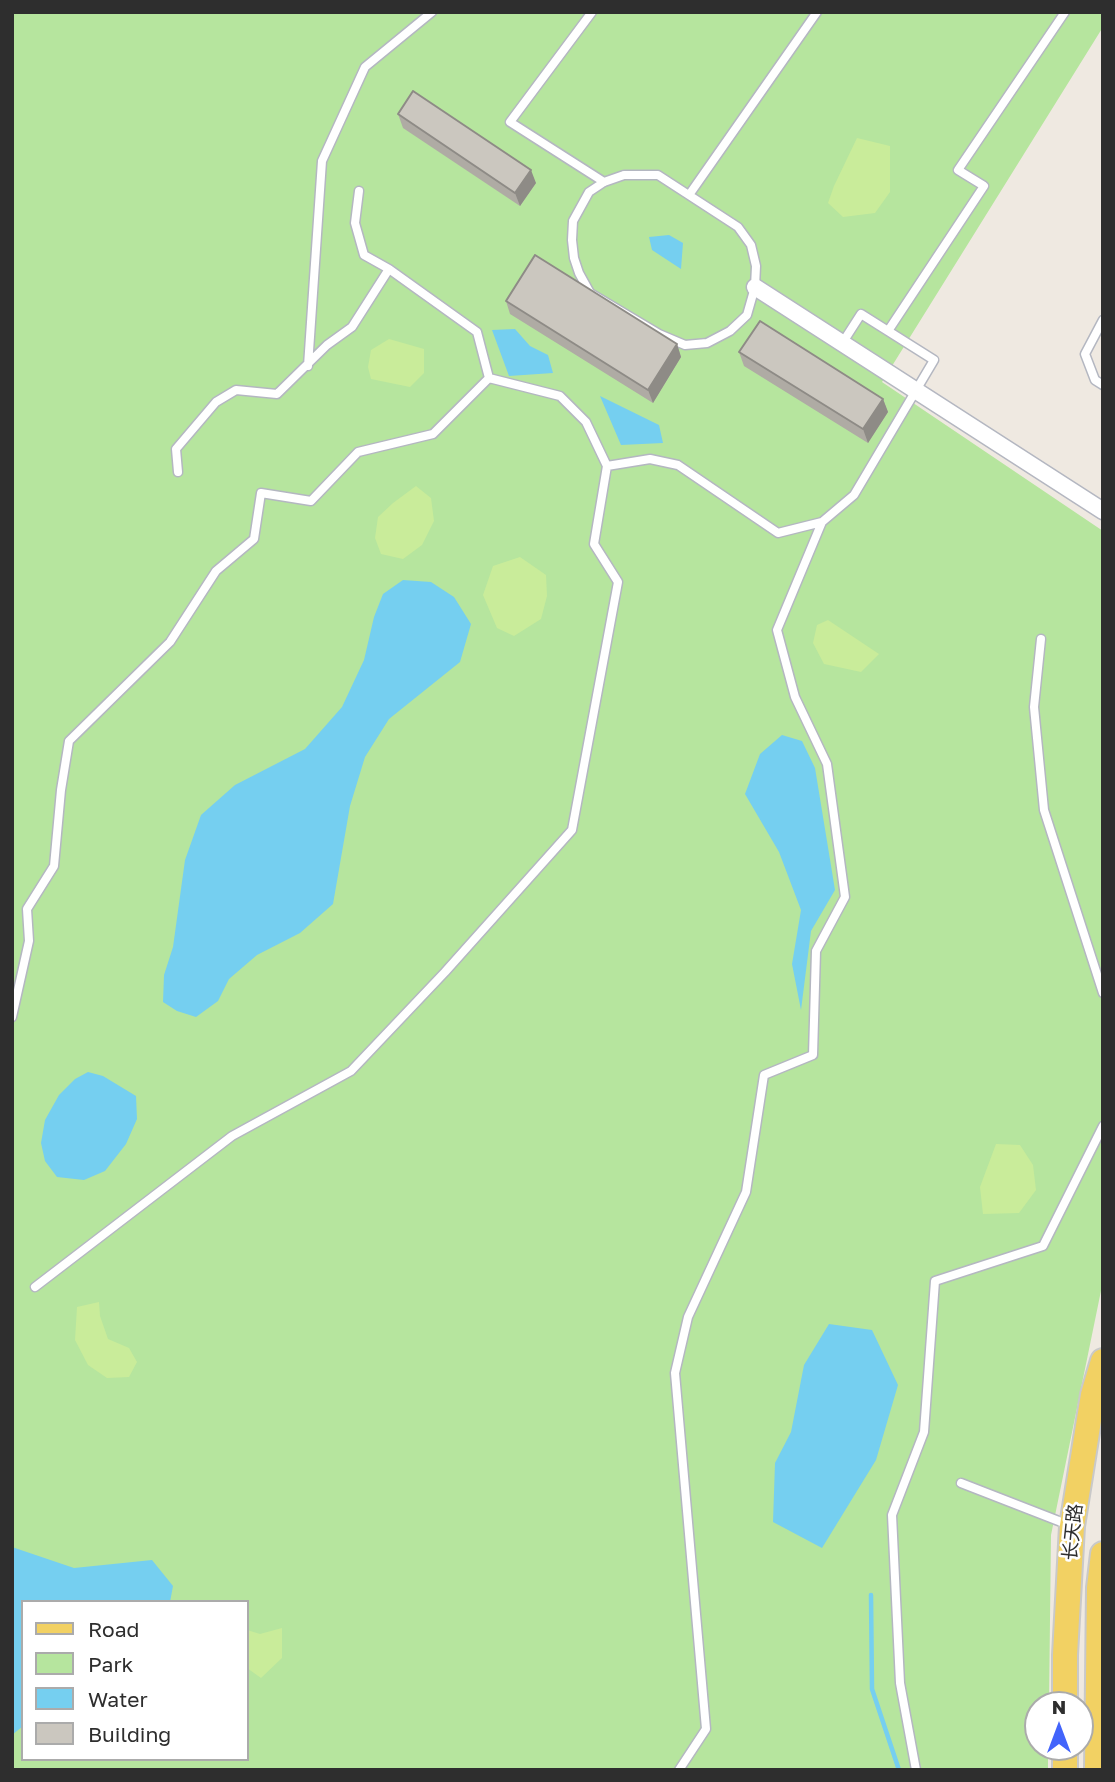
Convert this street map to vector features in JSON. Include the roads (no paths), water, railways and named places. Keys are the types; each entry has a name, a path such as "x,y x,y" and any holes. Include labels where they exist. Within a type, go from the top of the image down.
{"main road":[{"name":"长天路","path":"1065,1691 1072,1526 1093,1395 1103,1360"},
{"name":"长天路","path":"1097,1770 1103,1554"}],"street":[{"path":"755,287 1103,511"}],"lane":[{"path":"308,366 322,161 366,67 432,12"},
{"path":"592,12 510,122 604,182"},
{"path":"689,195 817,12"},
{"path":"888,331 984,186 958,170 1065,12"},
{"path":"624,175 658,176 689,195 738,228 751,245 756,266 755,287 747,315 730,331 707,343 685,345 659,334 590,293 579,273 572,240 573,220 589,192 604,182 624,175"},
{"path":"359,191 355,223 364,255 389,268 477,332 489,379"},
{"path":"178,472 176,449 216,402 236,390 277,394 327,345 352,327 389,268"},
{"path":"607,466 650,459 678,465 778,533 822,522 854,495 934,360 861,314 843,342"},
{"path":"1103,320 1085,354 1095,380 1103,385"},
{"path":"35,1287 232,1136 351,1071 445,972 572,830 618,582 594,544 607,466 586,422 560,396 489,379"},
{"path":"12,1017 29,941 27,909 54,866 69,741 170,642 216,571 254,539 261,493 311,501 358,452 433,434 489,379"},
{"path":"679,1770 706,1729 676,1373 688,1317 746,1192 764,1075 813,1055 816,951 845,897 827,764 795,697 777,630 822,522"},
{"path":"1041,639 1034,707 1044,810 1103,993"},
{"path":"916,1770 900,1683 892,1515 924,1432 935,1281 1043,1246 1103,1126"},
{"path":"961,1483 1072,1526"}],"water":[{"path":"669,235 683,243 681,269 652,250 649,237"},
{"path":"515,329 530,346 548,355 553,373 509,376 492,330"},
{"path":"600,396 659,425 663,443 621,445"},
{"path":"403,580 431,582 454,597 471,624 460,662 389,719 365,757 350,806 333,904 300,933 257,955 229,979 218,1001 196,1017 177,1011 163,1002 164,975 173,947 185,860 201,815 235,785 305,749 342,707 364,660 374,617 383,594"},
{"path":"782,735 802,741 815,768 835,890 811,931 801,1010 792,964 801,910 779,852 745,794 760,754"},
{"path":"88,1072 103,1076 136,1096 137,1119 126,1144 105,1171 84,1180 57,1177 45,1161 41,1143 45,1120 59,1095 75,1079"},
{"path":"829,1324 872,1330 898,1385 876,1460 822,1548 773,1522 775,1463 791,1432 804,1365"},
{"path":"12,1547 74,1568 152,1560 173,1586 170,1600 21,1600 21,1728 12,1735"}],"waterway":[{"path":"871,1595 872,1689 899,1770"}]}
